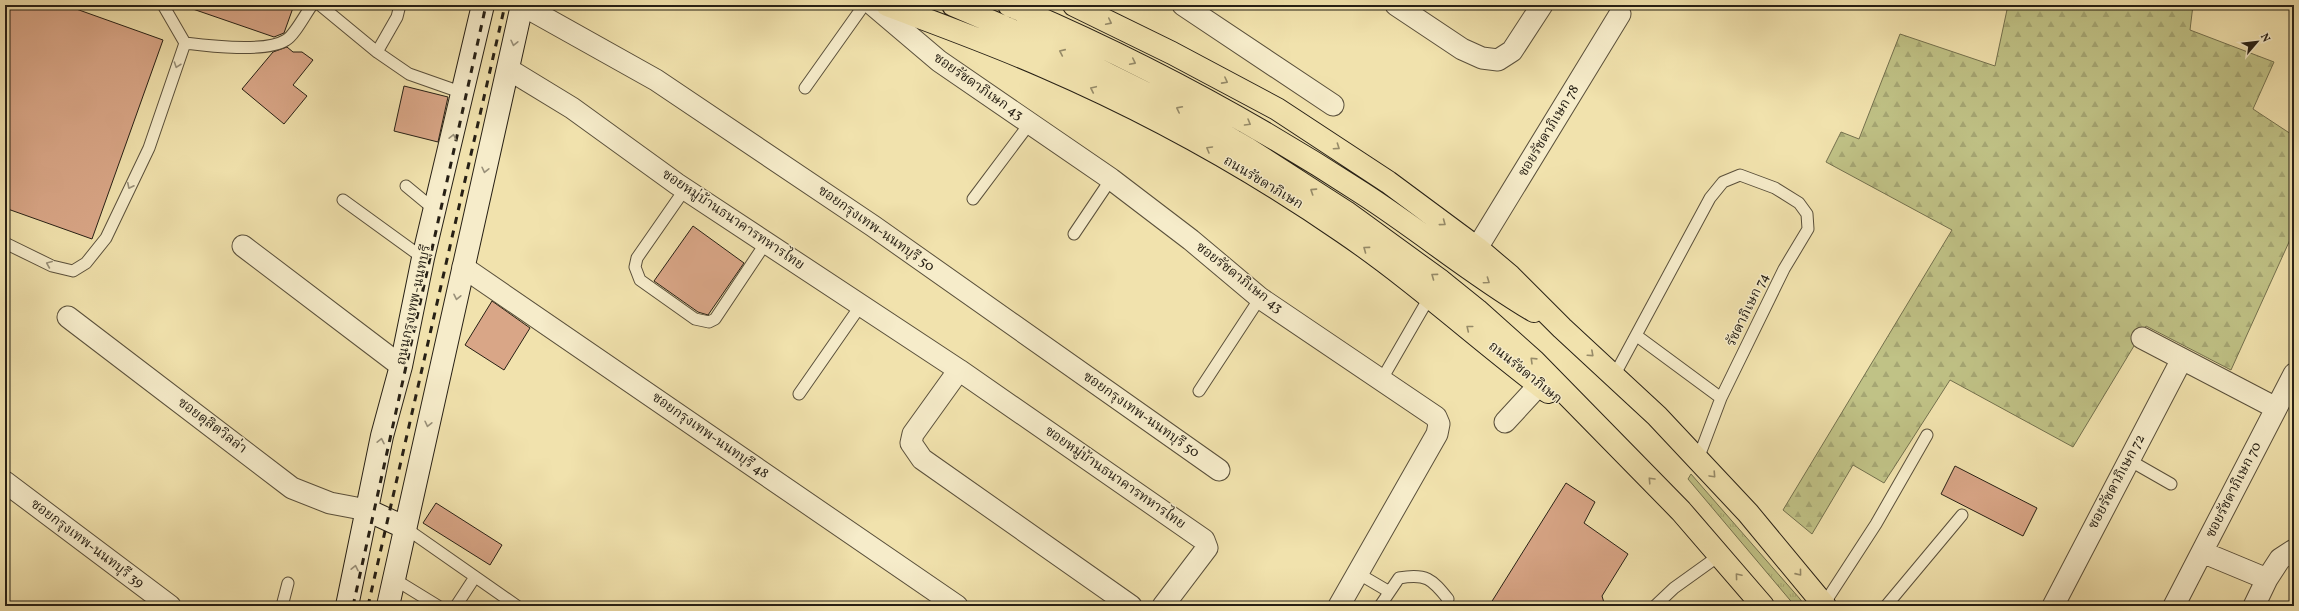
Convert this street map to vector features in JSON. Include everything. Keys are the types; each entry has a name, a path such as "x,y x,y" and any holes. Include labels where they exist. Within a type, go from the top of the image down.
{"main road":[{"name":"ถนนกรุงเทพ-นนทบุรี","path":"347,606 382,436 401,366 423,258 483,5"},
{"path":"388,606 404,527 522,5"},
{"name":"ถนนรัชดาภิเษก","path":"887,5 1046,68 1155,120 1254,176 1343,232 1430,296 1540,385 1600,428"},
{"name":"ถนนรัชดาภิเษก","path":"953,5 1065,53 1184,112 1248,149 1346,212 1477,310 1534,361 1643,471 1720,555 1758,603"},
{"path":"1009,5 1101,46 1172,81 1262,131 1363,193 1504,293 1562,328"},
{"path":"1074,5 1172,53 1278,108 1362,164 1477,248 1510,276 1562,328 1657,416 1748,513 1824,605"},
{"path":"367,510 404,527"}],"street":[{"name":"ซอยกรุงเทพ-นนทบุรี 50","path":"522,5 656,80 873,226 1219,470"},
{"name":"ซอยรัชดาภิเษก 43","path":"873,5 939,61 1111,179 1191,240 1260,298 1382,379 1436,417 1439,424 1437,434 1359,574 1339,606"},
{"path":"1183,5 1333,105"},
{"path":"1396,5 1462,49 1482,58 1498,60 1512,51 1542,5"},
{"name":"ซอยรัชดาภิเษก 78","path":"1477,248 1620,14"},
{"name":"ซอยหมู่บ้านธนาคารทหารไทย","path":"508,69 572,108 765,244 959,370 1204,540 1207,548 1163,606"},
{"path":"243,246 401,366"},
{"name":"ซอยกรุงเทพ-นนทบุรี 48","path":"463,267 957,606"},
{"name":"ซอยดุสิตวิลล่า","path":"68,317 292,488 330,503 367,510"},
{"path":"2142,338 2276,408"},
{"name":"ซอยรัชดาภิเษก 72","path":"2053,606 2182,359"},
{"path":"959,370 912,434 911,443 922,460 1131,606"},
{"name":"ซอยรัชดาภิเษก 70","path":"2174,606 2294,374"},
{"path":"1505,422 1540,385"},
{"name":"ซอยกรุงเทพ-นนทบุรี 39","path":"5,482 170,606"},
{"path":"2254,606 2267,579 2280,559 2294,550"},
{"path":"2202,552 2267,579"}],"lane":[{"path":"5,243 52,266 73,271 86,263 106,238 149,148 184,43 163,5"},
{"path":"184,43 235,48 272,44 287,40 312,5"},
{"path":"320,5 377,52 409,74 463,93"},
{"path":"377,52 397,17 400,5"},
{"path":"804,88 864,5"},
{"path":"973,199 1030,123"},
{"name":"รัชดาภิเษก 74","path":"1614,376 1637,336 1710,198 1723,182 1740,175 1774,188 1799,203 1807,214 1808,230 1784,270 1720,398 1698,459"},
{"path":"1074,234 1111,179"},
{"path":"406,186 435,210"},
{"path":"685,189 638,258 635,267 640,280 695,318 709,322 715,320 765,244"},
{"path":"343,200 423,258"},
{"path":"1382,379 1430,296"},
{"path":"1199,391 1260,298"},
{"path":"799,394 861,305"},
{"path":"1637,336 1720,398"},
{"path":"1824,605 1876,524 1927,436"},
{"path":"2129,460 2171,484"},
{"path":"1886,606 1962,515"},
{"path":"404,527 517,606"},
{"path":"1654,606 1674,588 1720,555"},
{"path":"1359,574 1388,592"},
{"path":"1380,606 1388,592 1400,578 1417,574 1436,584 1448,599 1446,606"},
{"path":"456,606 475,577"},
{"path":"394,579 424,602 438,606"},
{"path":"282,606 288,583"}],"green space":[{"path":"2008,5 2193,5 2190,30 2274,62 2253,109 2294,136 2294,231 2231,370 2146,326 2073,447 1950,380 1884,483 1853,465 1812,534 1783,510 1952,230 1826,162 1841,132 1859,139 1900,34 1995,66"},
{"path":"1691,474 1805,606 1795,606 1688,479"}],"building":[{"path":"5,5 65,5 163,40 92,239 5,208"},
{"path":"187,5 294,5 284,33 274,37 187,7"},
{"path":"287,47 293,52 302,52 313,60 293,85 307,96 284,124 242,89 273,52"},
{"path":"404,86 448,97 438,142 394,131"},
{"path":"693,226 744,263 708,315 698,312 654,281"},
{"path":"492,301 530,328 504,370 465,345"},
{"path":"1955,466 2037,508 2023,536 1941,494"},
{"path":"1566,483 1595,502 1584,523 1628,554 1602,596 1605,606 1489,606"},
{"path":"436,503 502,545 490,565 423,523"}],"railway":[{"path":"353,606 486,5"},
{"path":"368,606 505,5"}]}
